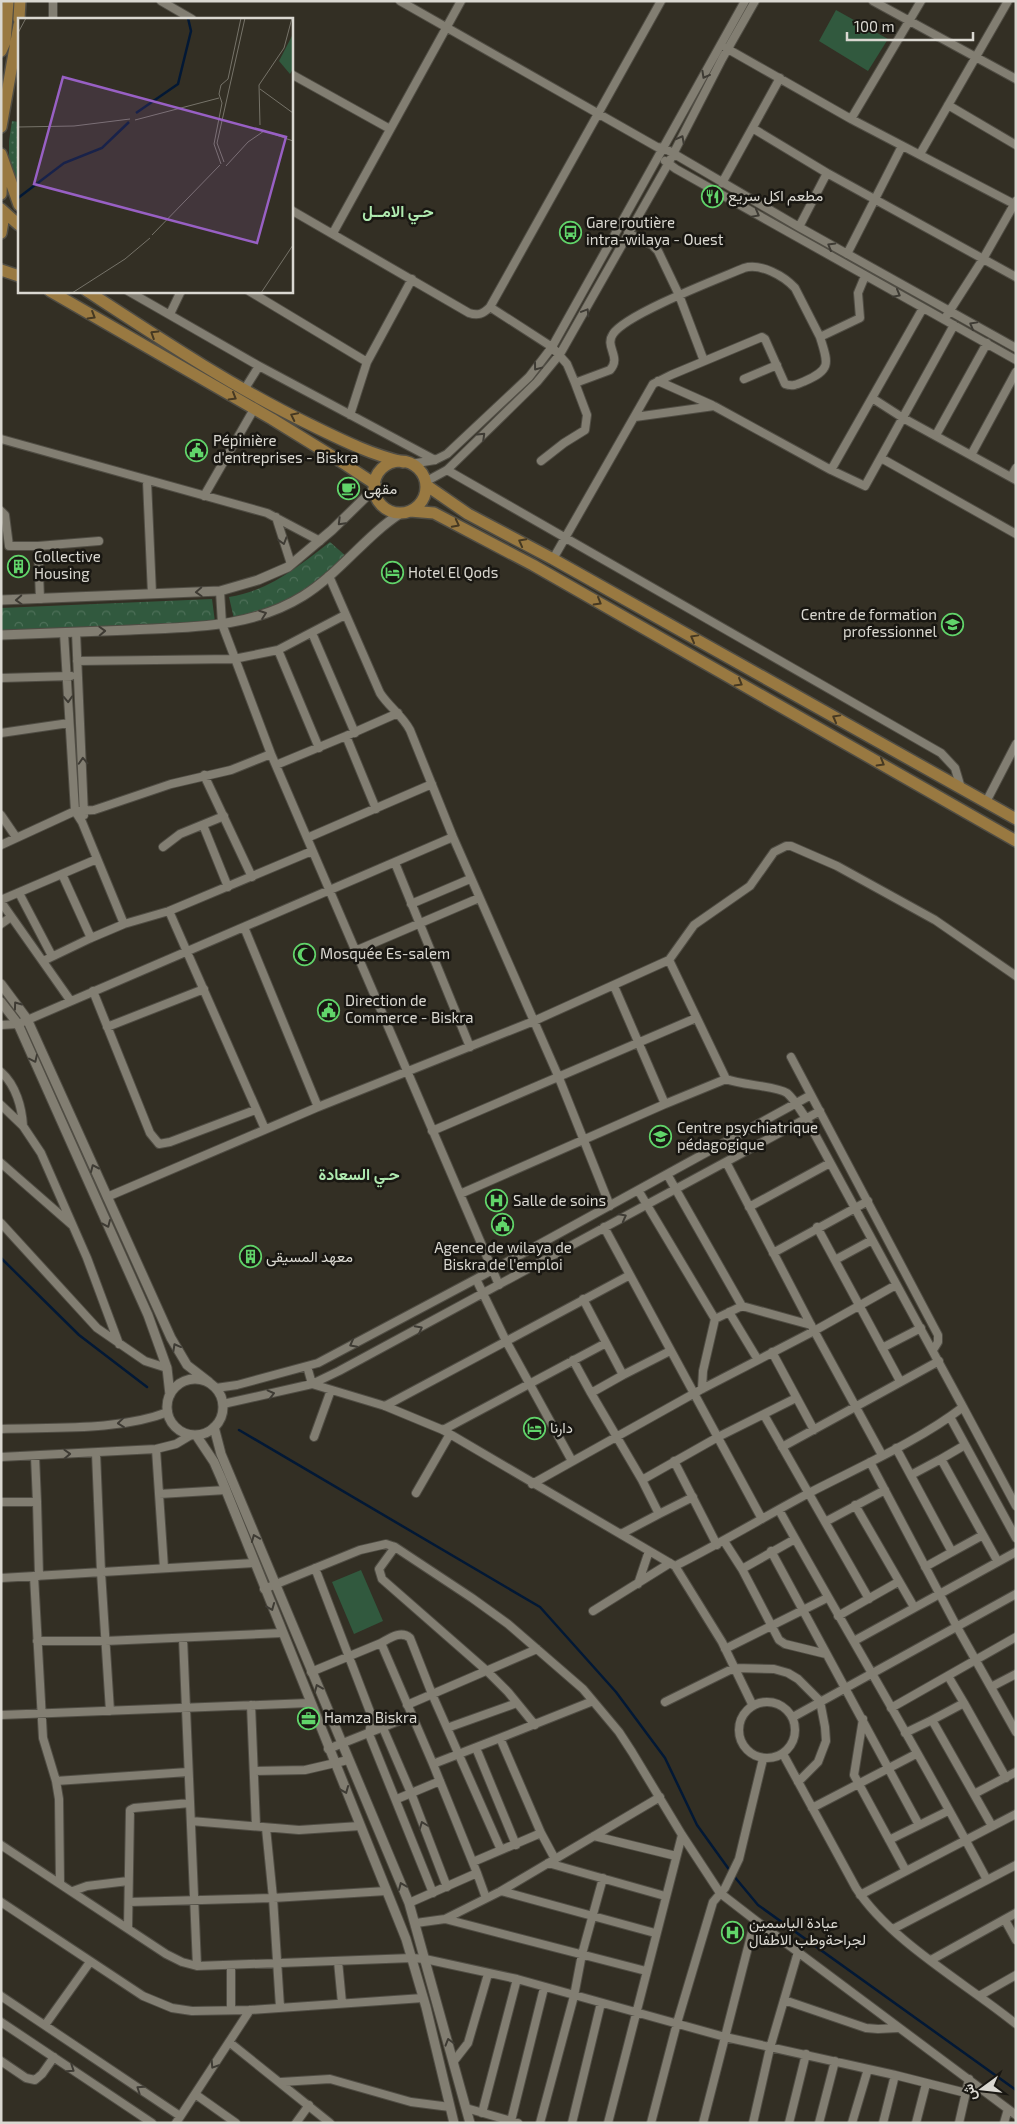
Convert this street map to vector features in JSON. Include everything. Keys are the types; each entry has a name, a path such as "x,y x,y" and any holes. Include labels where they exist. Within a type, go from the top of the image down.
{"main road":[{"path":"1,29 2,1"},
{"path":"1,51 4,42 8,1"},
{"path":"14,1 14,48"},
{"path":"19,18 20,1"},
{"path":"1,127 18,30"},
{"path":"1,154 18,202"},
{"path":"1,166 1,194"},
{"path":"1,209 18,225"},
{"path":"1,209 3,221 1,234"},
{"path":"1,270 18,276"},
{"path":"52,292 340,460 375,486"},
{"path":"89,292 244,390 362,450 407,463 423,474 426,483 423,500 417,507 405,512"},
{"path":"407,463 388,465 377,476 375,486 378,501 392,512 434,513 533,565 1016,841"},
{"path":"426,483 468,514 553,559 1016,819"}],"street":[{"path":"53,1 53,18"},
{"path":"161,1 190,18"},
{"path":"400,1 599,115 673,154 798,227 1016,348"},
{"path":"333,233 461,1"},
{"path":"292,211 474,315 484,312 490,307 661,1"},
{"path":"426,483 447,470 537,382 560,354 668,164 725,47 745,1"},
{"path":"407,463 435,460 447,454 529,377 552,347 660,157 660,148 755,1"},
{"path":"873,1 1015,78"},
{"path":"851,119 921,1"},
{"path":"920,154 1008,1"},
{"path":"725,47 851,119 1015,204 983,259 944,319"},
{"path":"292,75 390,129"},
{"path":"722,183 754,129 780,78"},
{"path":"948,105 1016,144"},
{"path":"754,129 827,174 1016,277"},
{"path":"846,254 876,201 902,146"},
{"path":"660,157 668,164 1016,360"},
{"path":"798,227 827,174"},
{"path":"628,233 652,245 658,251 679,295 704,361"},
{"path":"553,559 635,417 646,393 658,381 762,337 785,384 789,386 794,386 823,372 827,357 820,337 795,288 790,283 755,266 744,268 679,295 624,324 613,334 611,339 615,360 614,366 610,370 575,383"},
{"path":"820,337 860,318 858,293 865,276"},
{"path":"350,415 367,362 412,279"},
{"path":"130,292 259,366 435,460"},
{"path":"170,314 181,292"},
{"path":"251,292 367,362"},
{"path":"490,307 560,354 575,383 586,415 588,421 585,430 564,443 542,461"},
{"path":"831,470 923,308"},
{"path":"658,381 714,406 831,470 865,486 954,325"},
{"path":"936,435 988,343"},
{"path":"744,379 777,365"},
{"path":"244,390 259,366"},
{"path":"971,455 1016,372"},
{"path":"872,398 903,418 1013,478 1016,468"},
{"path":"635,417 714,406"},
{"path":"204,496 254,409"},
{"path":"1,439 276,517 320,540"},
{"path":"881,458 1016,534"},
{"path":"447,470 941,753 956,768 961,788"},
{"path":"147,480 152,594"},
{"path":"1,600 220,591 258,580 291,564 320,540 375,486"},
{"path":"1,511 5,515 5,546 38,546 99,541"},
{"path":"1,635 240,622 281,608 303,596 344,565 388,521 405,512"},
{"path":"276,517 291,564"},
{"path":"38,546 40,599"},
{"path":"329,576 380,693 387,703 398,712 410,730 470,879 559,1078 610,1206"},
{"path":"220,591 222,624 271,754 499,1285"},
{"path":"77,661 234,659 278,650 345,614"},
{"path":"76,632 86,810 82,822"},
{"path":"312,632 355,733"},
{"path":"64,633 75,811 82,822 124,924"},
{"path":"278,650 320,748"},
{"path":"1,678 78,676"},
{"path":"276,765 355,733 398,712"},
{"path":"1,733 69,723"},
{"path":"346,736 376,809"},
{"path":"986,802 1016,744"},
{"path":"1,844 75,811 106,806 171,784 231,770 271,754"},
{"path":"204,775 252,876"},
{"path":"307,838 432,784"},
{"path":"1,815 16,837"},
{"path":"163,847 180,834 224,816"},
{"path":"203,825 228,887"},
{"path":"1,1025 18,1024 70,1000 395,864 453,837"},
{"path":"107,1197 318,1107 534,1021 669,960 694,925 750,886 774,852 786,846 791,846 830,863 935,920 1016,976"},
{"path":"43,961 124,924 169,911 312,851"},
{"path":"70,1000 1,901 97,859"},
{"path":"395,864 470,1047"},
{"path":"62,874 91,938"},
{"path":"411,904 470,879"},
{"path":"19,893 52,956"},
{"path":"355,951 420,925 479,898"},
{"path":"169,911 265,1129"},
{"path":"1,924 11,917"},
{"path":"244,927 318,1107"},
{"path":"669,960 726,1079"},
{"path":"1,984 27,1019 171,1338 187,1365 212,1385 223,1404 223,1413 214,1427 208,1432 194,1434 176,1444 156,1449 1,1457"},
{"path":"614,986 664,1104"},
{"path":"107,1026 204,989"},
{"path":"93,991 150,1134 159,1144 170,1142 255,1110"},
{"path":"1,1002 18,1024 148,1315 167,1368 170,1395 168,1412 176,1427 194,1434 214,1462 226,1490 412,1958 454,2123"},
{"path":"432,1131 696,1018"},
{"path":"791,1057 938,1335 937,1345 933,1350"},
{"path":"1,1072 6,1076 20,1105 23,1126"},
{"path":"460,1194 583,1139 726,1079 737,1083 781,1090 796,1104 806,1118 1016,1506"},
{"path":"170,1395 175,1387 191,1379 212,1385 237,1385 318,1362 476,1279 796,1104 811,1094"},
{"path":"1,1105 23,1126 41,1153 73,1226 119,1344"},
{"path":"223,1404 312,1384 482,1295 820,1111"},
{"path":"726,1162 882,1455"},
{"path":"1,1163 73,1226"},
{"path":"749,1207 830,1163"},
{"path":"667,1174 742,1306"},
{"path":"638,1190 715,1319 702,1389"},
{"path":"773,1253 817,1227 868,1201"},
{"path":"1,1223 81,1313 98,1328 145,1361 167,1368"},
{"path":"604,1227 762,1519"},
{"path":"817,1227 900,1381"},
{"path":"835,1260 872,1240"},
{"path":"385,1406 630,1274"},
{"path":"476,1279 482,1295 506,1341 572,1461"},
{"path":"532,1484 896,1284"},
{"path":"583,1300 623,1375"},
{"path":"715,1319 742,1306 813,1328"},
{"path":"729,1312 758,1360"},
{"path":"882,1348 921,1328"},
{"path":"416,1493 447,1432 530,1383 606,1342"},
{"path":"591,1393 670,1350"},
{"path":"772,1352 814,1430"},
{"path":"573,1360 642,1480 659,1514"},
{"path":"782,1447 939,1361"},
{"path":"307,1366 312,1384"},
{"path":"312,1384 385,1406 447,1432 532,1484 673,1565 705,1612 752,1706"},
{"path":"314,1437 331,1390"},
{"path":"642,1480 718,1437 796,1398"},
{"path":"593,1611 673,1565 721,1543 762,1519 896,1448 950,1417 963,1407"},
{"path":"1,1429 122,1424 151,1418 168,1412"},
{"path":"764,1415 810,1493 868,1599"},
{"path":"950,1417 1016,1538"},
{"path":"214,1427 220,1454 409,1903 470,2123"},
{"path":"911,1475 965,1445"},
{"path":"896,1448 952,1552"},
{"path":"156,1449 164,1568"},
{"path":"96,1453 110,1711"},
{"path":"36,1456 38,1502 37,1641 41,1714 44,1748 56,1781 59,1799 60,1883"},
{"path":"941,1459 998,1562"},
{"path":"674,1461 721,1543 742,1569 781,1642 826,1654"},
{"path":"870,1462 957,1627 1016,1732"},
{"path":"159,1494 226,1490"},
{"path":"825,1522 885,1490"},
{"path":"621,1534 693,1497"},
{"path":"1,1502 38,1502"},
{"path":"855,1505 914,1608"},
{"path":"779,1510 827,1598 872,1672 987,1880"},
{"path":"925,1567 983,1535"},
{"path":"742,1569 795,1539"},
{"path":"264,1589 360,1550 386,1544 395,1547 472,1598 563,1670 593,1701 619,1732 682,1834 723,1890 755,1920 1016,2115"},
{"path":"395,1547 379,1568 382,1579 487,1670 534,1725"},
{"path":"638,1584 649,1551"},
{"path":"771,1551 920,1825"},
{"path":"854,1641 1016,1552"},
{"path":"1,1578 254,1563"},
{"path":"315,1568 372,1717 383,1728 411,1793 447,1887"},
{"path":"838,1616 898,1582"},
{"path":"793,1717 846,1686 1016,1594"},
{"path":"725,1649 827,1598"},
{"path":"37,1641 105,1642 282,1633"},
{"path":"311,1672 400,1634 409,1637 501,1850"},
{"path":"891,1708 1016,1637"},
{"path":"183,1638 197,1966"},
{"path":"380,1643 433,1764 486,1898"},
{"path":"406,1705 537,1648"},
{"path":"665,1702 734,1668 761,1668 788,1673 798,1679 820,1701 826,1733 824,1749 818,1762 798,1782"},
{"path":"991,1687 1016,1674"},
{"path":"948,1676 1006,1778"},
{"path":"433,1764 593,1701"},
{"path":"761,1702 779,1704 793,1717 796,1726 795,1736 792,1745 783,1754 778,1757 763,1759 751,1754 744,1747 740,1738 741,1720 752,1706 761,1702"},
{"path":"1,1715 310,1703"},
{"path":"447,1728 517,1703"},
{"path":"905,1733 964,1703"},
{"path":"251,1705 256,1826"},
{"path":"328,1749 411,1716"},
{"path":"372,1717 369,1734 397,1799 433,1893"},
{"path":"863,1719 854,1771 858,1784 906,1871"},
{"path":"932,1720 992,1826"},
{"path":"500,1738 552,1861"},
{"path":"476,1748 516,1845"},
{"path":"783,1754 860,1894 870,1908 931,1960 1016,2024"},
{"path":"812,1808 889,1770 916,1754"},
{"path":"651,2123 676,2022 713,1902 723,1890 738,1859 763,1759"},
{"path":"254,1771 305,1770 348,1760"},
{"path":"56,1781 188,1772"},
{"path":"974,1794 1016,1772"},
{"path":"397,1799 440,1781"},
{"path":"416,1923 445,1919 501,1891 660,1797"},
{"path":"128,1928 130,1810 134,1808 190,1803"},
{"path":"889,1840 948,1811"},
{"path":"860,1894 1016,1814"},
{"path":"191,1821 266,1828 315,1830 360,1826"},
{"path":"266,1828 273,1898 280,2008"},
{"path":"473,1862 541,1833"},
{"path":"608,2123 655,1933 682,1834"},
{"path":"594,1836 676,1856"},
{"path":"1,1845 173,1958 197,1966 425,1959 517,1979 601,2004 676,2022 725,2037 868,2068 966,2093"},
{"path":"552,1861 665,1896"},
{"path":"893,1929 1016,1865"},
{"path":"409,1903 477,1873"},
{"path":"540,2123 603,1878"},
{"path":"73,1891 87,1886 128,1881"},
{"path":"129,1902 273,1898 386,1891"},
{"path":"501,1891 655,1933"},
{"path":"1,1902 143,1996 172,2008 192,2011 250,2010 423,1998"},
{"path":"931,1960 1016,1913"},
{"path":"445,1919 646,1971"},
{"path":"704,2123 755,1920"},
{"path":"1004,1920 1016,1940"},
{"path":"753,2123 770,2048 798,1952"},
{"path":"338,1961 342,2003"},
{"path":"45,2025 90,1962"},
{"path":"231,1965 231,2010"},
{"path":"454,2062 468,2043 488,1974"},
{"path":"979,1996 1016,1974"},
{"path":"482,2113 517,1979"},
{"path":"466,2108 515,2122 544,1988"},
{"path":"1,1996 178,2119 250,2010"},
{"path":"784,2000 866,2028 878,2030 898,2028"},
{"path":"572,2123 601,2004"},
{"path":"1,2022 152,2123"},
{"path":"229,2042 309,2104 330,2123"},
{"path":"789,2123 806,2054"},
{"path":"1,2061 26,2078 35,2080 54,2058"},
{"path":"819,2123 835,2061"},
{"path":"852,2123 868,2068"},
{"path":"883,2123 895,2075"},
{"path":"281,2082 330,2079 411,2102 450,2107"},
{"path":"959,2123 969,2080"},
{"path":"916,2123 926,2084"},
{"path":"195,2094 236,2123"},
{"path":"296,2123 309,2104"},
{"path":"1004,2123 1008,2109"}],"green space":[{"path":"836,10 888,39 868,71 819,41"},
{"path":"12,121 18,122 18,193 9,165 9,141"},
{"path":"330,542 347,557 329,572 310,587 279,605 234,619 229,597 257,589 283,576"},
{"path":"212,599 215,622 1,631 1,608"},
{"path":"361,1570 383,1621 354,1634 332,1582"}],"waterway":[{"path":"1,1258 79,1335 147,1387"},
{"path":"239,1430 540,1607 616,1692 665,1758 697,1825 733,1875 758,1905 1016,2090"}],"place":[{"name":"مطعم اكل سريع","path":"712,196"},
{"name":"Gare routière intra-wilaya - Ouest","path":"570,232"},
{"name":"Pépinière d'entreprises - Biskra","path":"197,450"},
{"name":"مقهى","path":"348,489"},
{"name":"Collective Housing","path":"18,566"},
{"name":"Hotel El Qods","path":"392,573"},
{"name":"Centre de formation professionnel","path":"953,624"},
{"name":"Mosquée Es-salem","path":"304,954"},
{"name":"Direction de Commerce - Biskra","path":"329,1010"},
{"name":"Centre psychiatrique pédagogique","path":"661,1137"},
{"name":"Salle de soins","path":"497,1201"},
{"name":"Agence de wilaya de Biskra de l'emploi","path":"503,1225"},
{"name":"معهد المسيقى","path":"250,1257"},
{"name":"دارنا","path":"534,1428"},
{"name":"Hamza Biskra","path":"308,1718"},
{"name":"عيادة الياسمين لجراحةوطب الاطفال","path":"733,1932"}],"district":[{"name":"حـي الامــل","path":"398,211"},
{"name":"حـي السعادة","path":"359,1174"}]}
